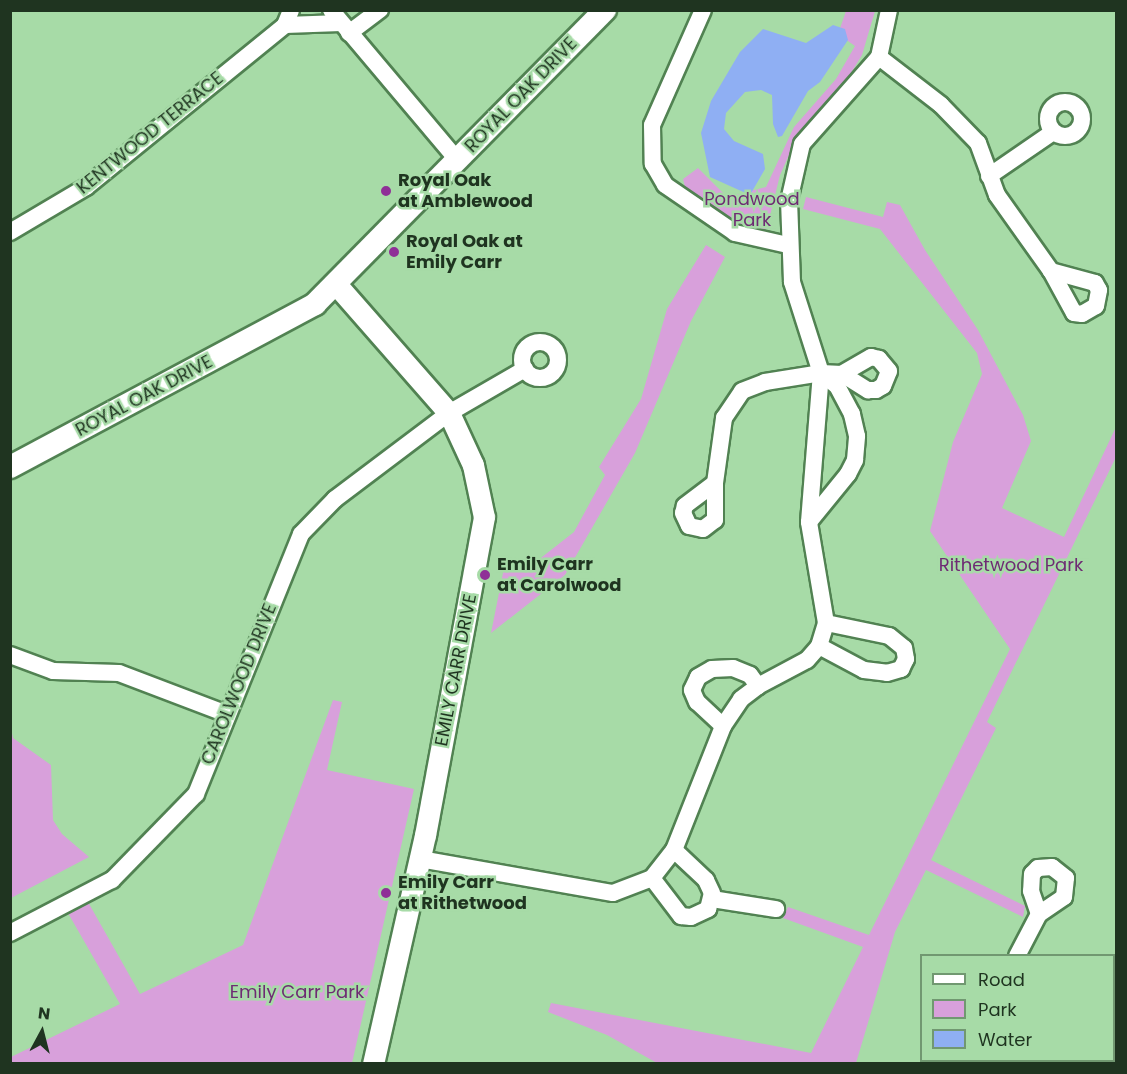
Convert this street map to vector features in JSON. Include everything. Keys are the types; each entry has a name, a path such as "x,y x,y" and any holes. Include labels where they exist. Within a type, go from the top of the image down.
{"main road":[{"name":"ROYAL OAK DRIVE","path":"10,467 315,304 605,10"},
{"name":"ROYAL OAK DRIVE","path":"10,450 298,297 335,283"}],"street":[{"path":"380,10 340,22 458,160"},
{"path":"703,10 652,125 653,164 665,185 735,233 788,245"},
{"path":"420,859 613,893 652,878 674,850 723,726 741,699 758,686 807,660 819,646 826,623 809,522 821,373 802,322 788,245 789,201 802,144 879,57 889,10"},
{"name":"KENTWOOD TERRACE","path":"10,232 86,187 288,18 340,22"},
{"path":"879,57 965,128 978,143 989,176 1003,204 1051,271 1074,313 1082,314 1096,306 1099,290 1088,278 1051,271"},
{"path":"989,176 1053,132"},
{"name":"EMILY CARR DRIVE","path":"335,283 449,413 472,465 484,517 420,859 373,1064"},
{"name":"CAROLWOOD DRIVE","path":"10,933 112,880 157,838 196,794 226,714 301,534 335,499 449,413 525,369"},
{"path":"809,522 848,474 856,448 852,414 837,386 821,373"},
{"path":"715,483 724,418 742,391 765,382 821,373 842,374"},
{"path":"819,646 864,670 887,673 901,669 906,659 904,648 889,636 826,623"},
{"path":"10,655 53,671 119,673 226,714"},
{"path":"723,726 697,702 692,690 698,677 712,669 733,668 750,675 758,686"},
{"path":"674,850 706,880 712,899"},
{"path":"652,878 681,916 700,915 712,899"},
{"path":"712,899 776,909"},
{"path":"1018,954 1039,914"}],"green space":[{"name":"Pondwood Park","path":"846,11 875,11 862,55 843,86 793,146 780,175 767,228 760,232 744,228 686,191 683,179 698,168 727,197 766,187 794,127 836,79 855,46 838,34"},
{"name":"Rithetwood Park","path":"806,197 883,217 887,202 900,205 925,250 978,330 1023,415 1031,441 1002,508 1064,537 1116,427 1116,457 987,722 996,728 931,860 1025,906 1023,917 926,870 895,932 856,1063 657,1063 607,1035 548,1012 551,1003 811,1053 863,947 783,918 788,907 869,935 1010,649 930,531 953,442 982,374 977,353 880,229 803,209"},
{"name":"Pondwood Park","path":"706,245 725,257 691,321 635,453 565,575 491,633 506,558 537,561 574,532 605,475 599,467 641,399 667,309"},
{"name":"Emily Carr Park","path":"333,700 342,702 327,770 414,789 352,1063 11,1063 11,1057 120,1004 68,913 88,902 140,994 243,945"},
{"path":"10,724 13,738 51,765 53,820 62,834 89,857 11,898"}],"water":[{"path":"833,25 845,29 848,40 820,82 808,91 782,136 778,137 773,124 772,95 761,90 745,92 726,113 724,129 734,141 763,154 765,169 750,195 710,177 701,133 711,101 740,52 763,29 806,43"}],"place":[{"name":"Royal Oak at Amblewood","path":"386,191"},
{"name":"Royal Oak at Emily Carr","path":"394,252"},
{"name":"Emily Carr at Carolwood","path":"485,575"},
{"name":"Emily Carr at Rithetwood","path":"386,893"}]}
